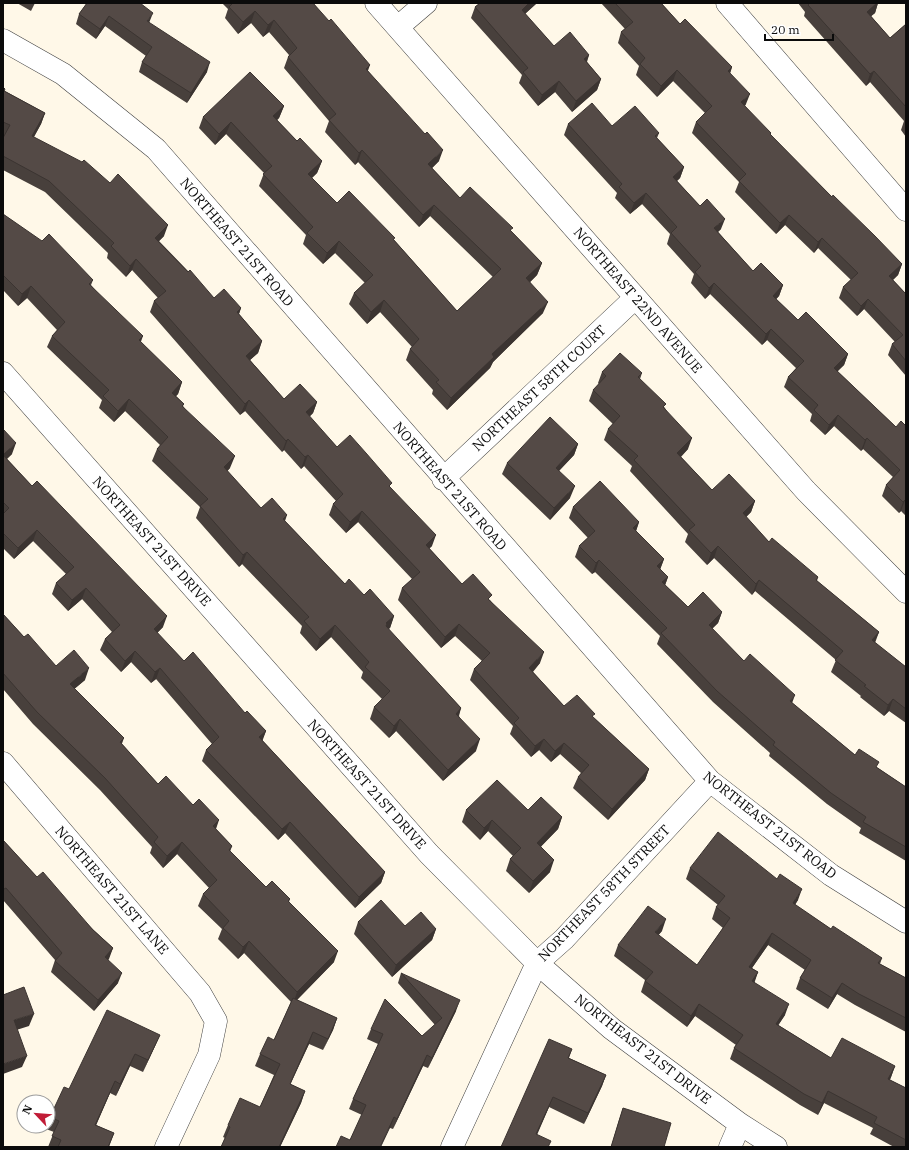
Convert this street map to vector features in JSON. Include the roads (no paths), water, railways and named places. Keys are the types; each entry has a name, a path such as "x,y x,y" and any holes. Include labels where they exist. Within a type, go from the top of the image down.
{"street":[{"name":"NORTHEAST 22ND AVENUE","path":"376,3 806,490 906,592"},
{"path":"398,27 426,3"},
{"path":"727,3 906,210"},
{"name":"NORTHEAST 21ST ROAD","path":"3,40 64,74 156,149 443,478 710,780 831,875 906,922"},
{"name":"NORTHEAST 58TH COURT","path":"443,478 635,298"},
{"name":"NORTHEAST 21ST DRIVE","path":"3,372 429,854 537,963 612,1029 740,1124 776,1147"},
{"name":"NORTHEAST 21ST LANE","path":"3,763 200,993 216,1021 209,1055 166,1147"},
{"name":"NORTHEAST 58TH STREET","path":"452,1147 537,963 564,939 710,780"},
{"path":"730,1147 740,1124"}]}
